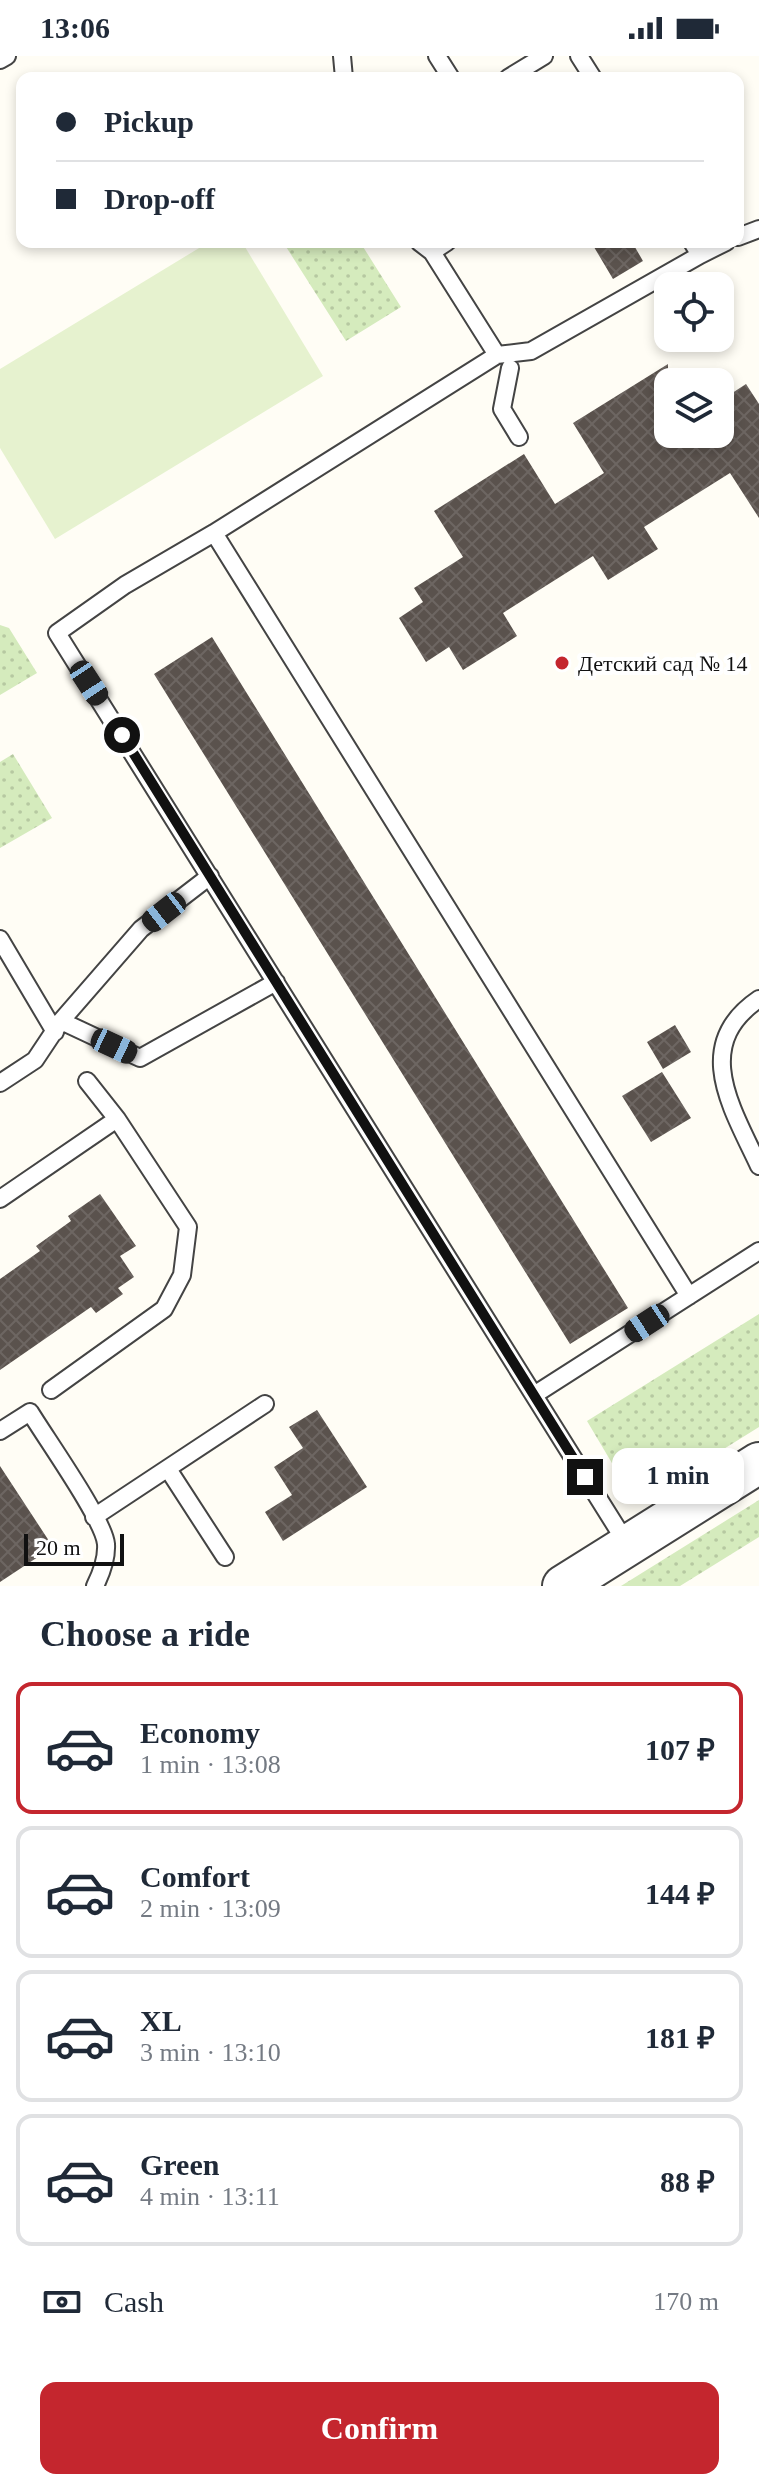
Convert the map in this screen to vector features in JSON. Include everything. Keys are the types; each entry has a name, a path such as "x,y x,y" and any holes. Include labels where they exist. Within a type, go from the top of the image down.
{"street":[{"path":"579,1582 627,1546 759,1463"}],"lane":[{"path":"0,60 7,56"},
{"path":"518,72 544,56"},
{"path":"435,248 497,355"},
{"path":"627,1546 57,633 125,585 214,533 497,355 531,351 696,248"},
{"path":"510,368 502,409 519,437"},
{"path":"214,533 689,1296"},
{"path":"0,1083 35,1060 58,1026 141,929 210,876"},
{"path":"0,939 58,1026 140,1058 276,982"},
{"path":"759,999 730,1025 721,1047 721,1069 736,1115 759,1166"},
{"path":"51,1390 164,1309 182,1275 188,1227 117,1119 87,1081"},
{"path":"0,1199 117,1119"},
{"path":"534,1395 759,1251"},
{"path":"94,1517 265,1404"},
{"path":"0,1431 30,1412 94,1517 106,1543 103,1572 95,1586"},
{"path":"168,1469 225,1557"}],"green space":[{"path":"199,248 246,248 323,376 55,539 0,448 0,369"},
{"path":"287,248 364,248 401,307 346,341"},
{"path":"0,625 9,628 37,673 0,695"},
{"path":"13,754 52,818 0,848 0,762"},
{"path":"759,1314 759,1427 642,1500 619,1475 587,1421"},
{"path":"759,1500 759,1537 680,1586 621,1586"}],"building":[{"path":"595,248 635,248 643,261 613,279"},
{"path":"654,373 654,448 734,448 734,392 746,384 759,404 759,518 730,473 644,527 658,549 608,580 593,556 503,613 517,636 463,670 449,647 426,662 399,618 423,602 414,588 463,557 434,511 524,454 555,504 604,473 573,423"},
{"path":"212,637 628,1308 570,1344 154,674"},
{"path":"675,1025 691,1052 663,1069 647,1042"},
{"path":"662,1072 691,1118 651,1142 622,1096"},
{"path":"100,1194 136,1246 120,1256 134,1277 118,1288 123,1294 96,1313 91,1307 0,1370 0,1279 40,1251 36,1246 71,1221 68,1216"},
{"path":"317,1410 367,1487 283,1541 265,1512 292,1495 274,1467 303,1448 289,1427"},
{"path":"0,1466 53,1547 0,1582"}],"place":[{"name":"Детский сад № 14","path":"562,663"}],"route":[{"path":"122,735 585,1477"}]}
